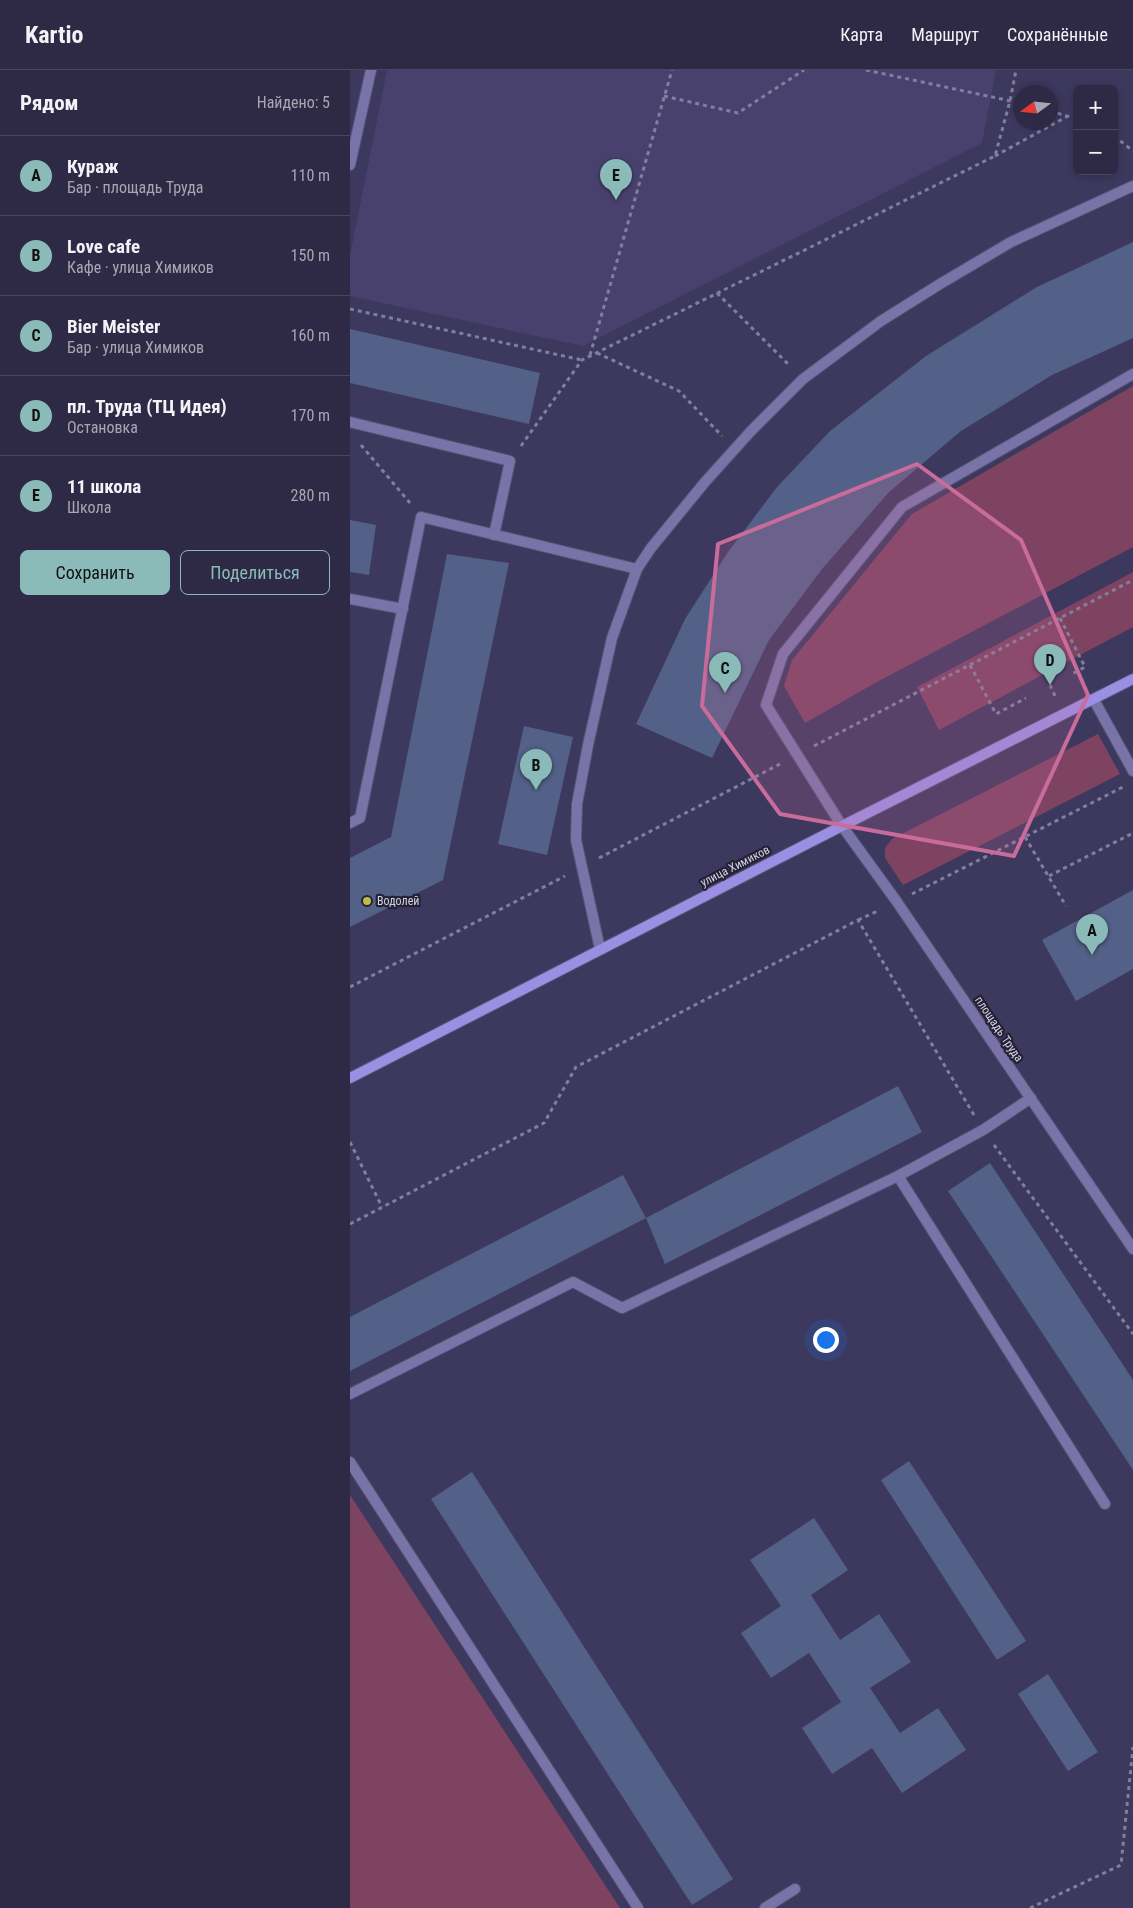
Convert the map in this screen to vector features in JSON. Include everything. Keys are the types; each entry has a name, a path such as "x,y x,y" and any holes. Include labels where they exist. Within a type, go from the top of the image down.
{"street":[{"path":"350,167 371,70"},
{"path":"600,949 576,840 577,804 612,638 637,569 687,504 735,449 802,379 881,321 1011,242 1133,186"},
{"name":"площадь Труда","path":"1133,374 902,507 783,654 766,705 842,826 1130,1237 1133,1249"},
{"path":"350,422 510,460 494,534"},
{"path":"350,823 360,818 421,517 637,569"},
{"path":"350,599 403,609"},
{"name":"улица Химиков","path":"350,1078 600,949 1133,680"},
{"path":"1094,700 1133,771"},
{"path":"350,1394 573,1282 622,1308 898,1176 983,1130 1031,1098"},
{"path":"898,1176 1105,1504"},
{"path":"350,1462 638,1908"},
{"path":"765,1908 795,1889"}],"path":[{"path":"590,356 672,70"},
{"path":"664,96 738,113 804,70"},
{"path":"866,70 1013,102"},
{"path":"995,156 1010,101 1016,70"},
{"path":"1058,113 1073,118"},
{"path":"510,460 582,360 995,156 1068,116"},
{"path":"1118,139 1133,151"},
{"path":"717,294 802,379"},
{"path":"350,309 582,360"},
{"path":"596,353 679,391 735,449"},
{"path":"356,439 421,517"},
{"path":"350,987 1133,580"},
{"path":"1060,618 1085,667 1070,675"},
{"path":"970,665 996,714 1026,698"},
{"path":"350,1224 544,1123 576,1067 858,920 1125,787"},
{"path":"1049,876 1133,833"},
{"path":"1025,837 1066,906"},
{"path":"858,920 983,1130 1133,1334"},
{"path":"350,1142 382,1208"},
{"path":"1030,1908 1121,1865 1133,1747"}],"highlighted area":[{"path":"917,464 1021,540 1088,695 1014,856 780,814 702,706 718,544"}],"shaded area":[{"path":"387,70 996,70 982,143 583,346 350,296 350,256"},
{"path":"1133,386 1133,547 875,683 805,723 784,686 792,660 912,514"},
{"path":"1133,572 1133,627 939,730 917,687"},
{"path":"1098,734 1120,774 903,885 885,858 885,848 892,839"},
{"path":"350,1495 620,1908 350,1908"}],"building":[{"path":"1133,242 1133,338 1052,375 961,431 889,492 822,569 769,640 712,758 636,724 685,619 728,552 777,487 830,431 926,356 1037,287"},
{"path":"350,329 540,373 529,424 350,383"},
{"path":"350,520 376,525 369,575 350,572"},
{"path":"447,554 509,563 443,880 350,927 350,858 391,837"},
{"path":"524,726 573,737 547,855 498,844"},
{"path":"1133,890 1133,969 1076,1001 1042,940"},
{"path":"898,1086 922,1132 665,1264 646,1218"},
{"path":"990,1163 1133,1380 1133,1470 948,1191"},
{"path":"623,1175 646,1218 350,1371 350,1317"},
{"path":"909,1461 1026,1641 997,1660 881,1480"},
{"path":"472,1472 733,1879 692,1905 431,1499"},
{"path":"814,1518 848,1570 811,1595 840,1640 879,1614 911,1662 870,1688 900,1733 938,1708 966,1750 902,1793 872,1748 832,1774 802,1728 841,1702 809,1653 771,1678 741,1633 781,1606 750,1560"},
{"path":"1048,1674 1098,1752 1068,1771 1018,1694"}],"place":[{"name":"11 школа","path":"616,200"},
{"name":"пл. Труда (ТЦ Идея)","path":"1050,685"},
{"name":"Bier Meister","path":"725,693"},
{"name":"Love cafe","path":"536,790"},
{"name":"Водолей","path":"367,901"},
{"name":"Кураж","path":"1092,955"}]}
